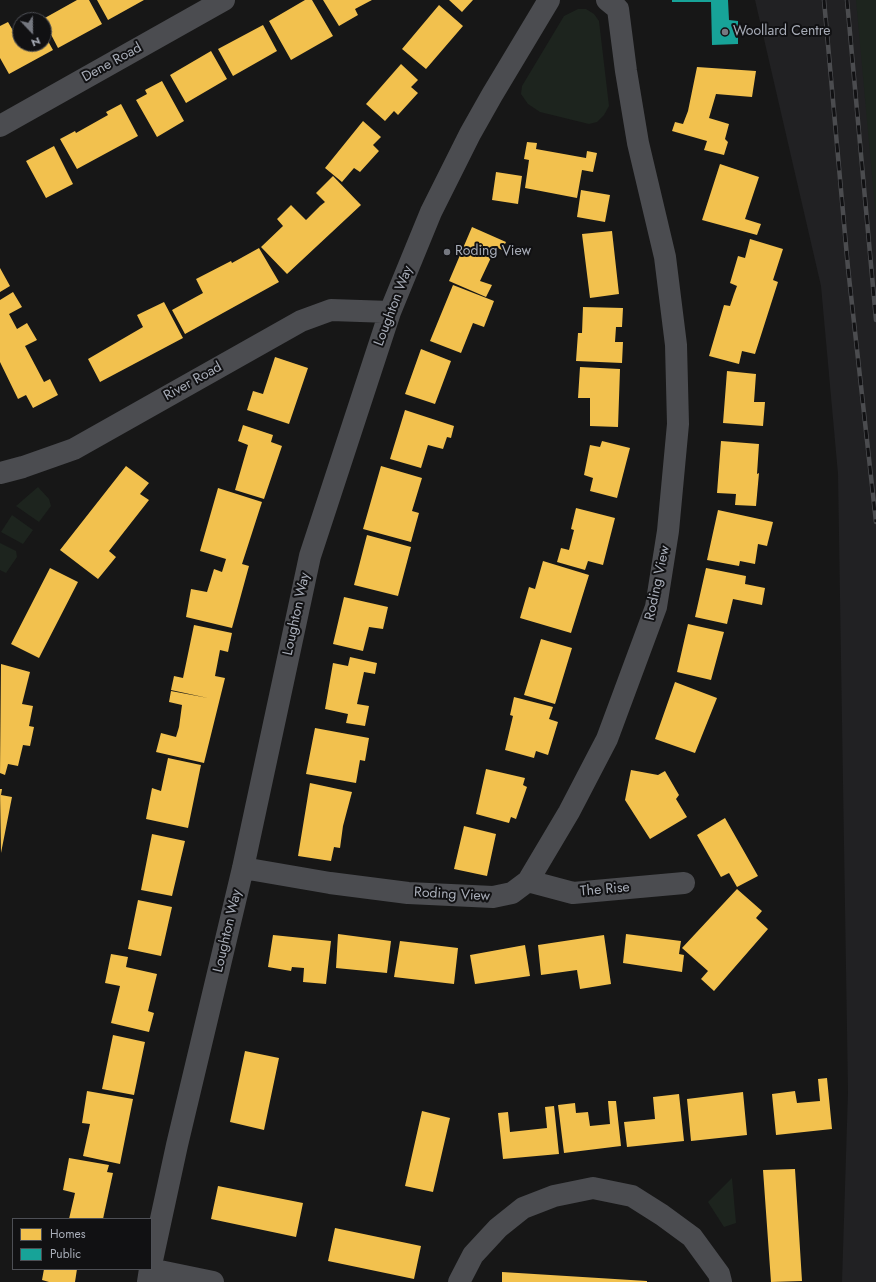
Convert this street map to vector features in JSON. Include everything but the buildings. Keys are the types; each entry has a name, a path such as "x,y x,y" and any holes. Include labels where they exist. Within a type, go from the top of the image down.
{"street":[{"name":"Dene Road","path":"0,126 224,0"},
{"name":"Loughton Way","path":"152,1260 177,1145 243,868 310,556 390,312 431,212 470,134 549,0"},
{"name":"Roding View","path":"243,868 330,883 400,892 493,897 512,894 528,882 569,812 607,738 656,607 668,531 678,424 676,344 665,258 638,143 618,9 607,0"},
{"name":"River Road","path":"0,473 23,467 74,449 302,321 331,310 390,312"},
{"name":"The Rise","path":"528,882 573,893 684,883"},
{"path":"460,1282 473,1255 498,1228 523,1208 554,1196 593,1188 632,1196 662,1215 692,1237 719,1274 721,1282"},
{"path":"152,1269 213,1282"},
{"path":"148,1282 150,1270"}],"shaded area":[{"path":"755,0 876,0 876,1282 842,1282 848,1092 838,474 821,286"},
{"path":"856,0 876,0 876,219"},
{"path":"578,9 586,9 594,14 599,21 609,106 604,115 597,122 589,124 540,112 528,104 521,94 522,86 564,16"},
{"path":"38,487 49,499 51,506 39,522 16,506"},
{"path":"12,515 33,530 23,544 1,532"},
{"path":"0,543 16,551 17,557 6,573 0,570"},
{"path":"732,1178 736,1223 724,1227 708,1202"}],"railway":[{"path":"824,0 848,268 876,522"},
{"path":"847,0 876,320"}],"place":[{"name":"Woollard Centre","path":"725,32"},
{"name":"Roding View","path":"447,252"}]}
